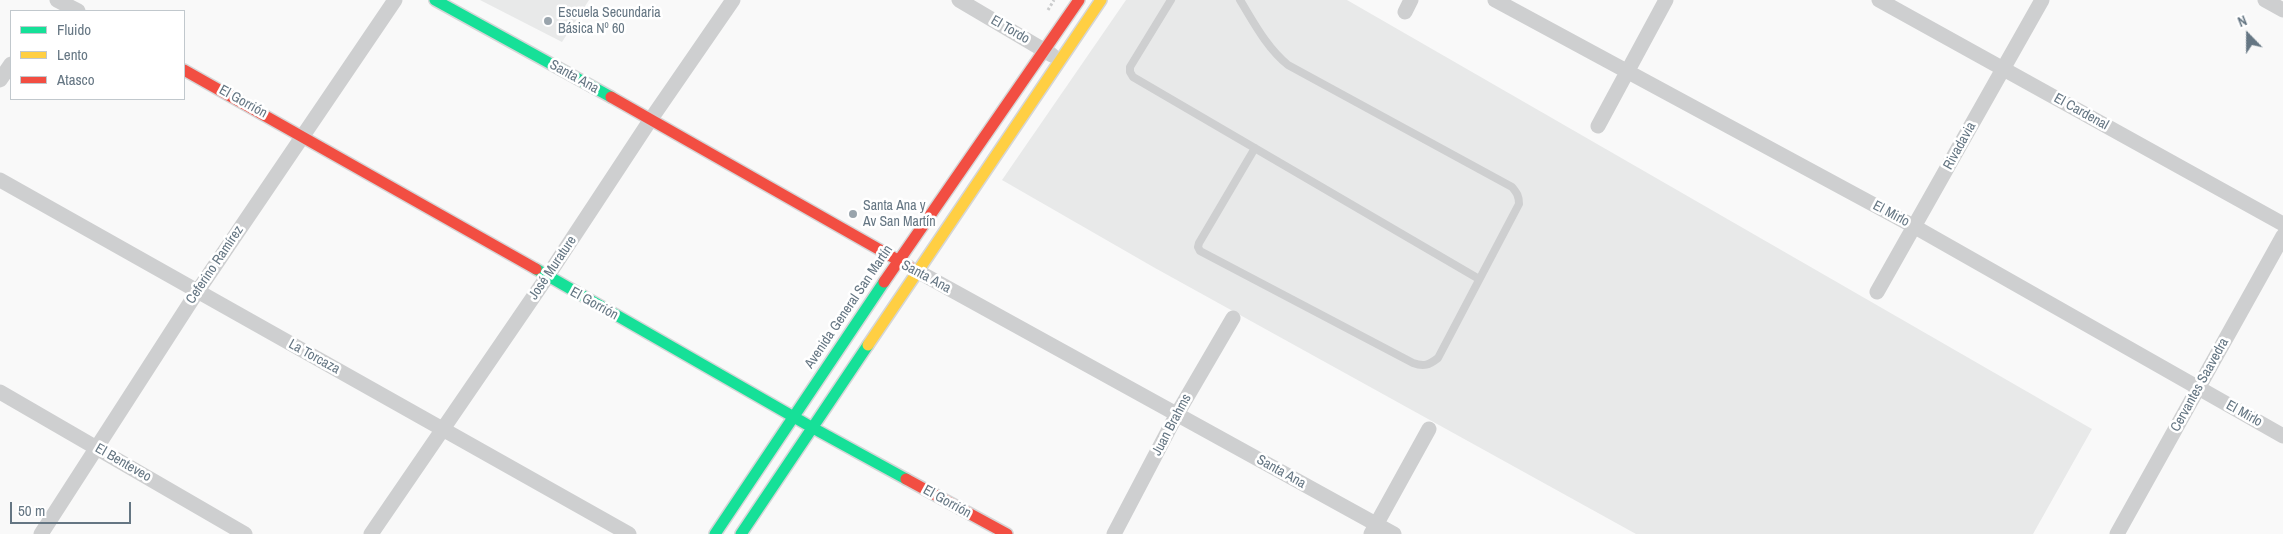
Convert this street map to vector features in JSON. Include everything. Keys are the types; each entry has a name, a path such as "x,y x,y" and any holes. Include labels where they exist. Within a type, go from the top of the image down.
{"street":[{"path":"48,10 56,0 76,10"},
{"name":"Ceferino Ramírez","path":"41,534 302,135 395,0"},
{"name":"Santa Ana","path":"435,0 651,119 898,261 1177,414 1374,529 1394,534"},
{"name":"José Murature","path":"371,534 547,277 732,0"},
{"name":"El Tordo","path":"959,0 1060,61"},
{"name":"Avenida General San Martín","path":"715,534 898,261 1079,0"},
{"path":"741,534 1101,0"},
{"name":"El Mirlo","path":"1495,0 1915,227 2283,436"},
{"path":"1598,126 1666,0"},
{"name":"El Cardenal","path":"1879,0 2283,224"},
{"name":"Rivadavia","path":"1877,292 2042,0"},
{"path":"2265,0 2283,10"},
{"path":"0,80 10,65"},
{"name":"El Gorrión","path":"185,71 302,135 813,428 1006,534"},
{"name":"La Torcaza","path":"0,180 629,534"},
{"name":"Cervantes Saavedra","path":"2117,534 2283,236"},
{"name":"Juan Brahms","path":"1114,534 1177,414 1233,318"},
{"name":"El Benteveo","path":"0,392 245,534"},
{"path":"1374,529 1429,429"}],"lane":[{"path":"1171,0 1130,67 1130,72 1133,76 1480,279"},
{"path":"1240,0 1260,33 1279,58 1288,65 1516,192 1519,197 1519,204 1438,358 1430,364 1421,366 1200,251 1199,243 1256,148"}],"shaded area":[{"name":"Escuela Secundaria Básica Nº 60","path":"480,0 589,0 562,42"},
{"path":"1126,0 1347,0 2092,429 2033,534 1636,534 1155,268 1002,180"}],"traffic: fast":[{"path":"435,0 611,97"},
{"path":"536,269 813,428 906,479"},
{"path":"715,534 884,282"},
{"path":"741,534 868,345"}],"traffic: slow":[{"path":"868,345 1101,0"}],"traffic: jam":[{"path":"884,282 1079,0"},
{"path":"185,71 536,269"},
{"path":"611,97 910,267"},
{"path":"906,479 1007,534"}],"place":[{"name":"Escuela Secundaria Básica Nº 60","path":"548,21"},
{"name":"Santa Ana y Av San Martín","path":"853,214"}]}
